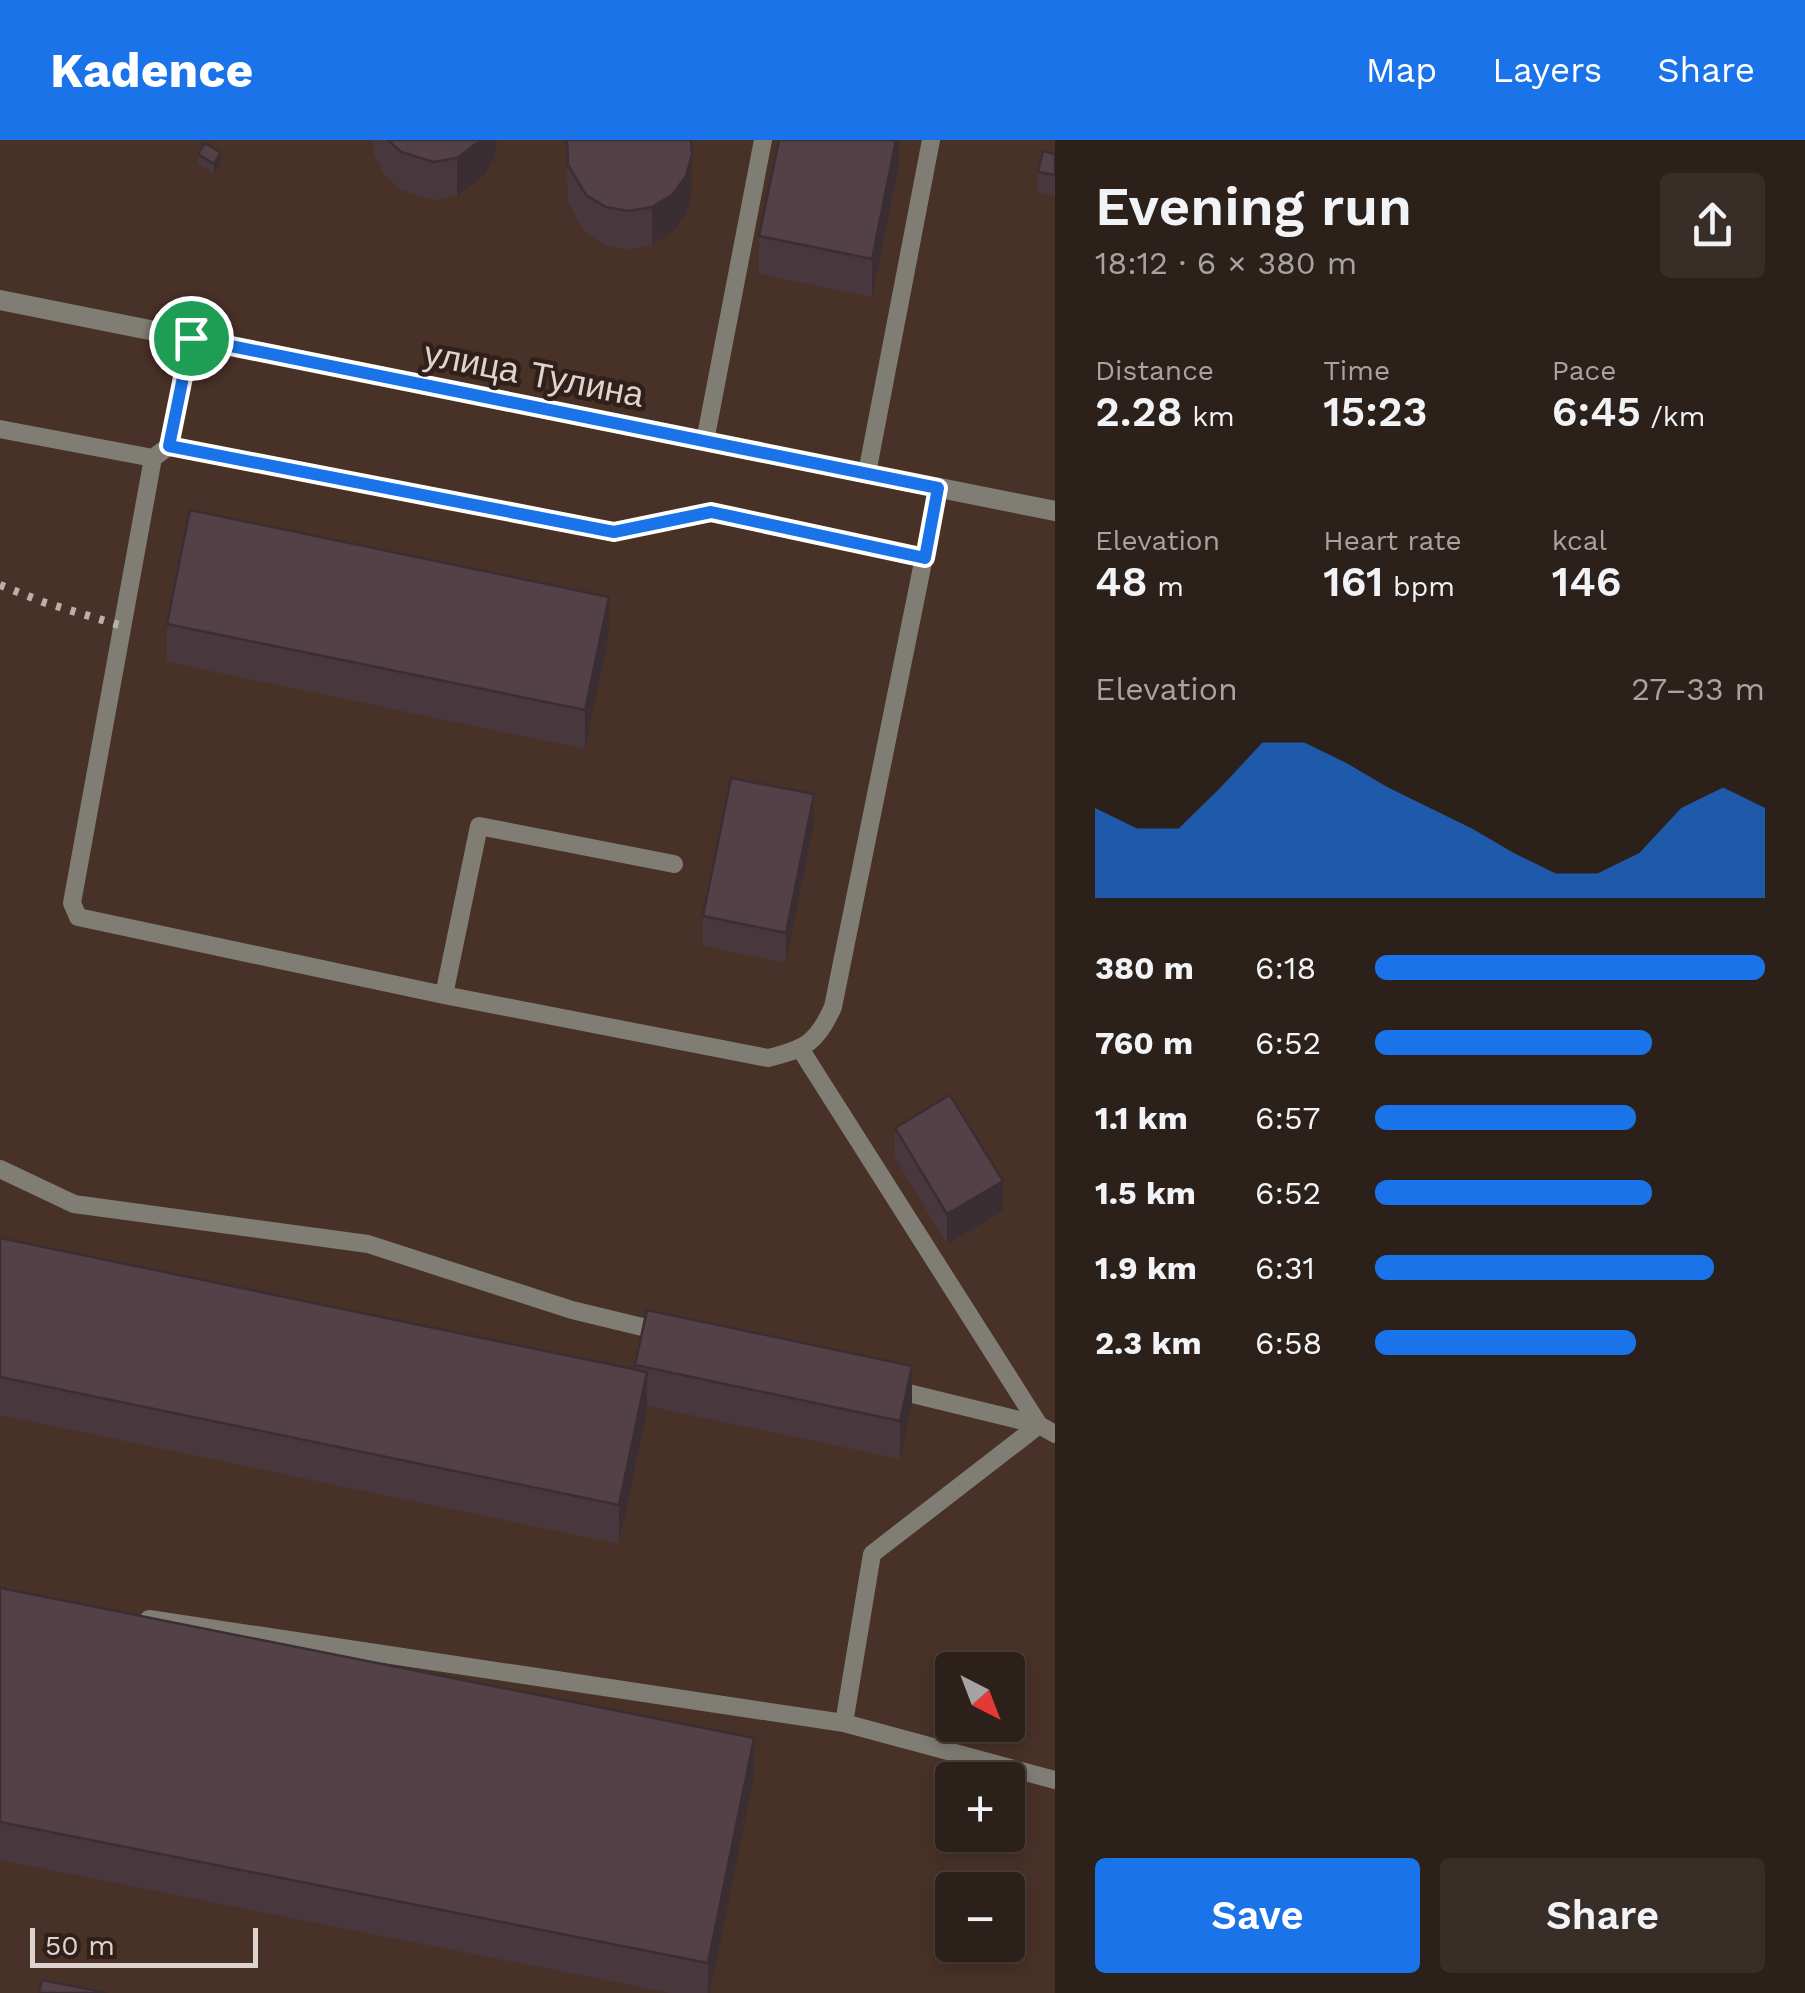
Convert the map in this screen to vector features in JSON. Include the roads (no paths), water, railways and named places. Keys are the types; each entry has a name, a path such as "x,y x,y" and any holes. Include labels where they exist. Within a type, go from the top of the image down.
{"street":[{"name":"улица Тулина","path":"0,300 1055,511"}],"lane":[{"path":"705,441 763,140"},
{"path":"867,474 931,140"},
{"path":"191,338 169,446 153,458 72,903 78,917 444,995 768,1058 800,1050 822,1032 833,1007 938,488"},
{"path":"0,429 153,458"},
{"path":"169,446 614,532 711,512 925,558"},
{"path":"444,995 479,826 674,864"},
{"path":"800,1050 1047,1430"},
{"path":"0,1169 12,1178 74,1204 368,1244 572,1310 684,1338"},
{"path":"871,1384 1047,1430"},
{"path":"844,1722 872,1554 1047,1430"},
{"path":"138,1617 844,1722 1055,1780"}],"railway":[{"path":"0,585 122,626"}]}
